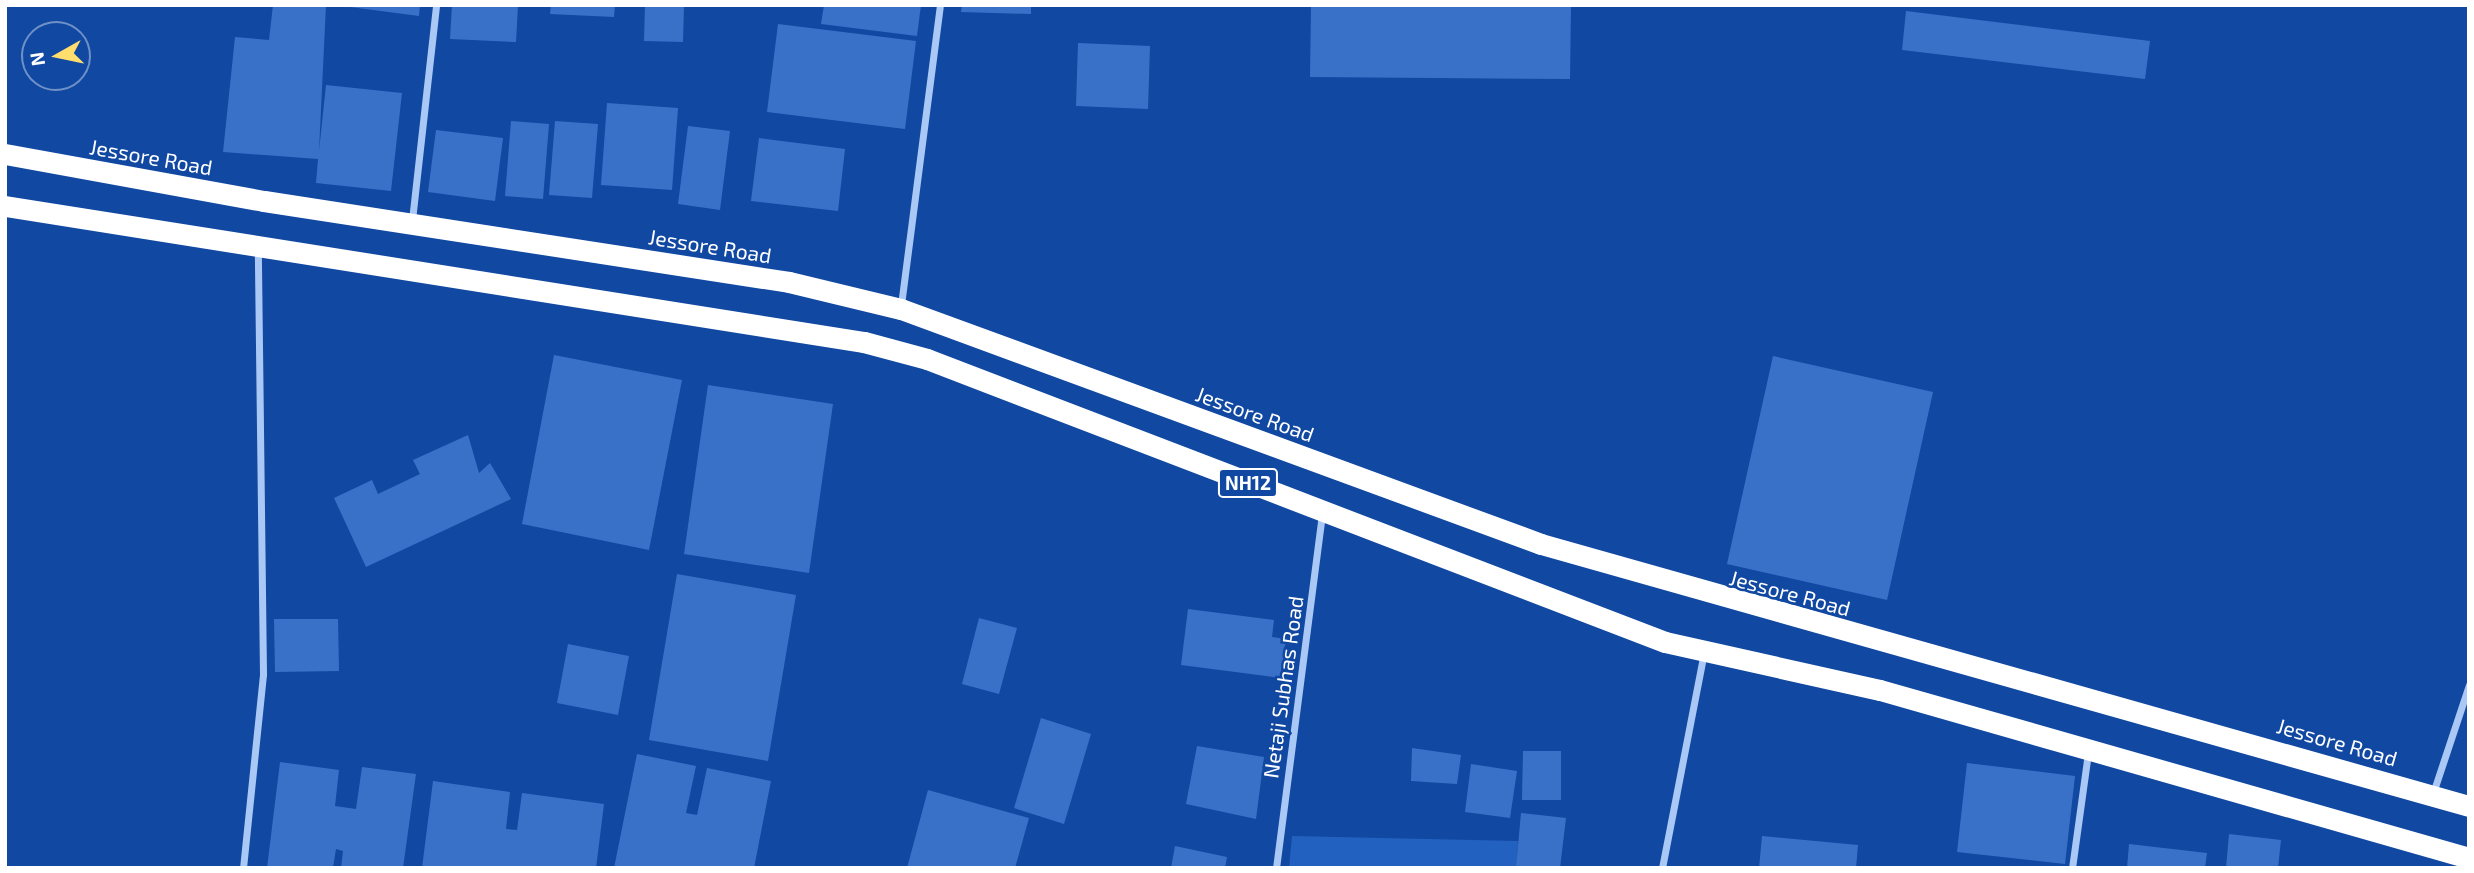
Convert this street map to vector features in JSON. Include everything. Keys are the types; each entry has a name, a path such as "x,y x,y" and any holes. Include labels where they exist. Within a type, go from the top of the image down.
{"highway":[{"name":"Jessore Road","path":"5,153 411,224 789,282 901,309 1541,544 1716,598 2469,806"},
{"name":"NH12","path":"5,206 258,251 376,263 864,342 927,359 1322,510 1520,591 1704,651 1880,690 2469,858"}],"street":[{"path":"411,224 436,5"},
{"path":"901,309 940,5"},
{"path":"243,868 263,674 258,251"},
{"name":"Netaji Subhas Road","path":"1276,868 1322,510"},
{"path":"1661,868 1704,651"},
{"path":"2432,794 2469,685"},
{"path":"2072,868 2089,748"}],"shaded area":[{"path":"1292,836 1518,841 1517,868 1289,868"}],"building":[{"path":"273,5 326,5 319,151 326,85 402,93 391,191 316,183 318,159 223,152 235,37 269,40"},
{"path":"335,5 420,5 419,16"},
{"path":"452,5 518,5 516,42 450,39"},
{"path":"551,5 615,5 614,17 550,14"},
{"path":"645,5 684,5 683,42 644,41"},
{"path":"824,5 921,5 917,36 821,24"},
{"path":"962,5 1031,5 1031,14 961,12"},
{"path":"1311,5 1571,5 1570,79 1310,77"},
{"path":"1906,11 2150,41 2145,79 1902,50"},
{"path":"778,24 916,41 905,129 767,112"},
{"path":"1078,43 1150,46 1148,109 1076,106"},
{"path":"607,103 678,108 672,190 601,185"},
{"path":"511,121 549,124 543,199 505,196"},
{"path":"555,121 598,124 592,198 549,195"},
{"path":"688,126 730,131 720,210 678,204"},
{"path":"436,130 503,138 495,201 428,192"},
{"path":"759,138 845,149 838,211 751,201"},
{"path":"554,355 682,380 649,550 522,524"},
{"path":"1773,356 1933,392 1887,600 1727,564"},
{"path":"708,385 833,404 809,573 684,554"},
{"path":"468,435 479,473 490,463 511,499 366,567 334,498 372,480 378,494 420,474 413,460"},
{"path":"677,574 796,595 768,761 649,740"},
{"path":"1188,609 1274,620 1272,637 1286,639 1281,678 1181,665"},
{"path":"979,618 1017,628 999,694 962,684"},
{"path":"274,619 338,619 339,671 275,672"},
{"path":"568,644 629,656 618,715 557,703"},
{"path":"1041,718 1091,734 1064,824 1014,808"},
{"path":"1197,746 1264,757 1256,819 1186,804"},
{"path":"1412,748 1461,755 1457,784 1411,781"},
{"path":"1523,751 1561,751 1561,800 1522,800"},
{"path":"637,754 696,766 686,813 697,815 707,768 771,781 754,868 614,868"},
{"path":"280,762 339,770 335,806 356,809 362,767 416,774 403,868 341,868 343,851 336,849 333,868 267,868"},
{"path":"1967,763 2075,776 2065,864 1957,852"},
{"path":"1471,764 1517,771 1510,818 1465,812"},
{"path":"433,781 510,792 506,829 517,830 522,793 604,804 596,868 422,868"},
{"path":"928,790 1029,818 1015,868 907,868"},
{"path":"1521,813 1566,818 1560,868 1516,868"},
{"path":"2229,834 2281,840 2278,868 2226,868"},
{"path":"1762,836 1858,845 1856,868 1759,868"},
{"path":"2129,844 2207,853 2205,868 2127,868"},
{"path":"1175,846 1227,857 1225,868 1171,868"}]}
